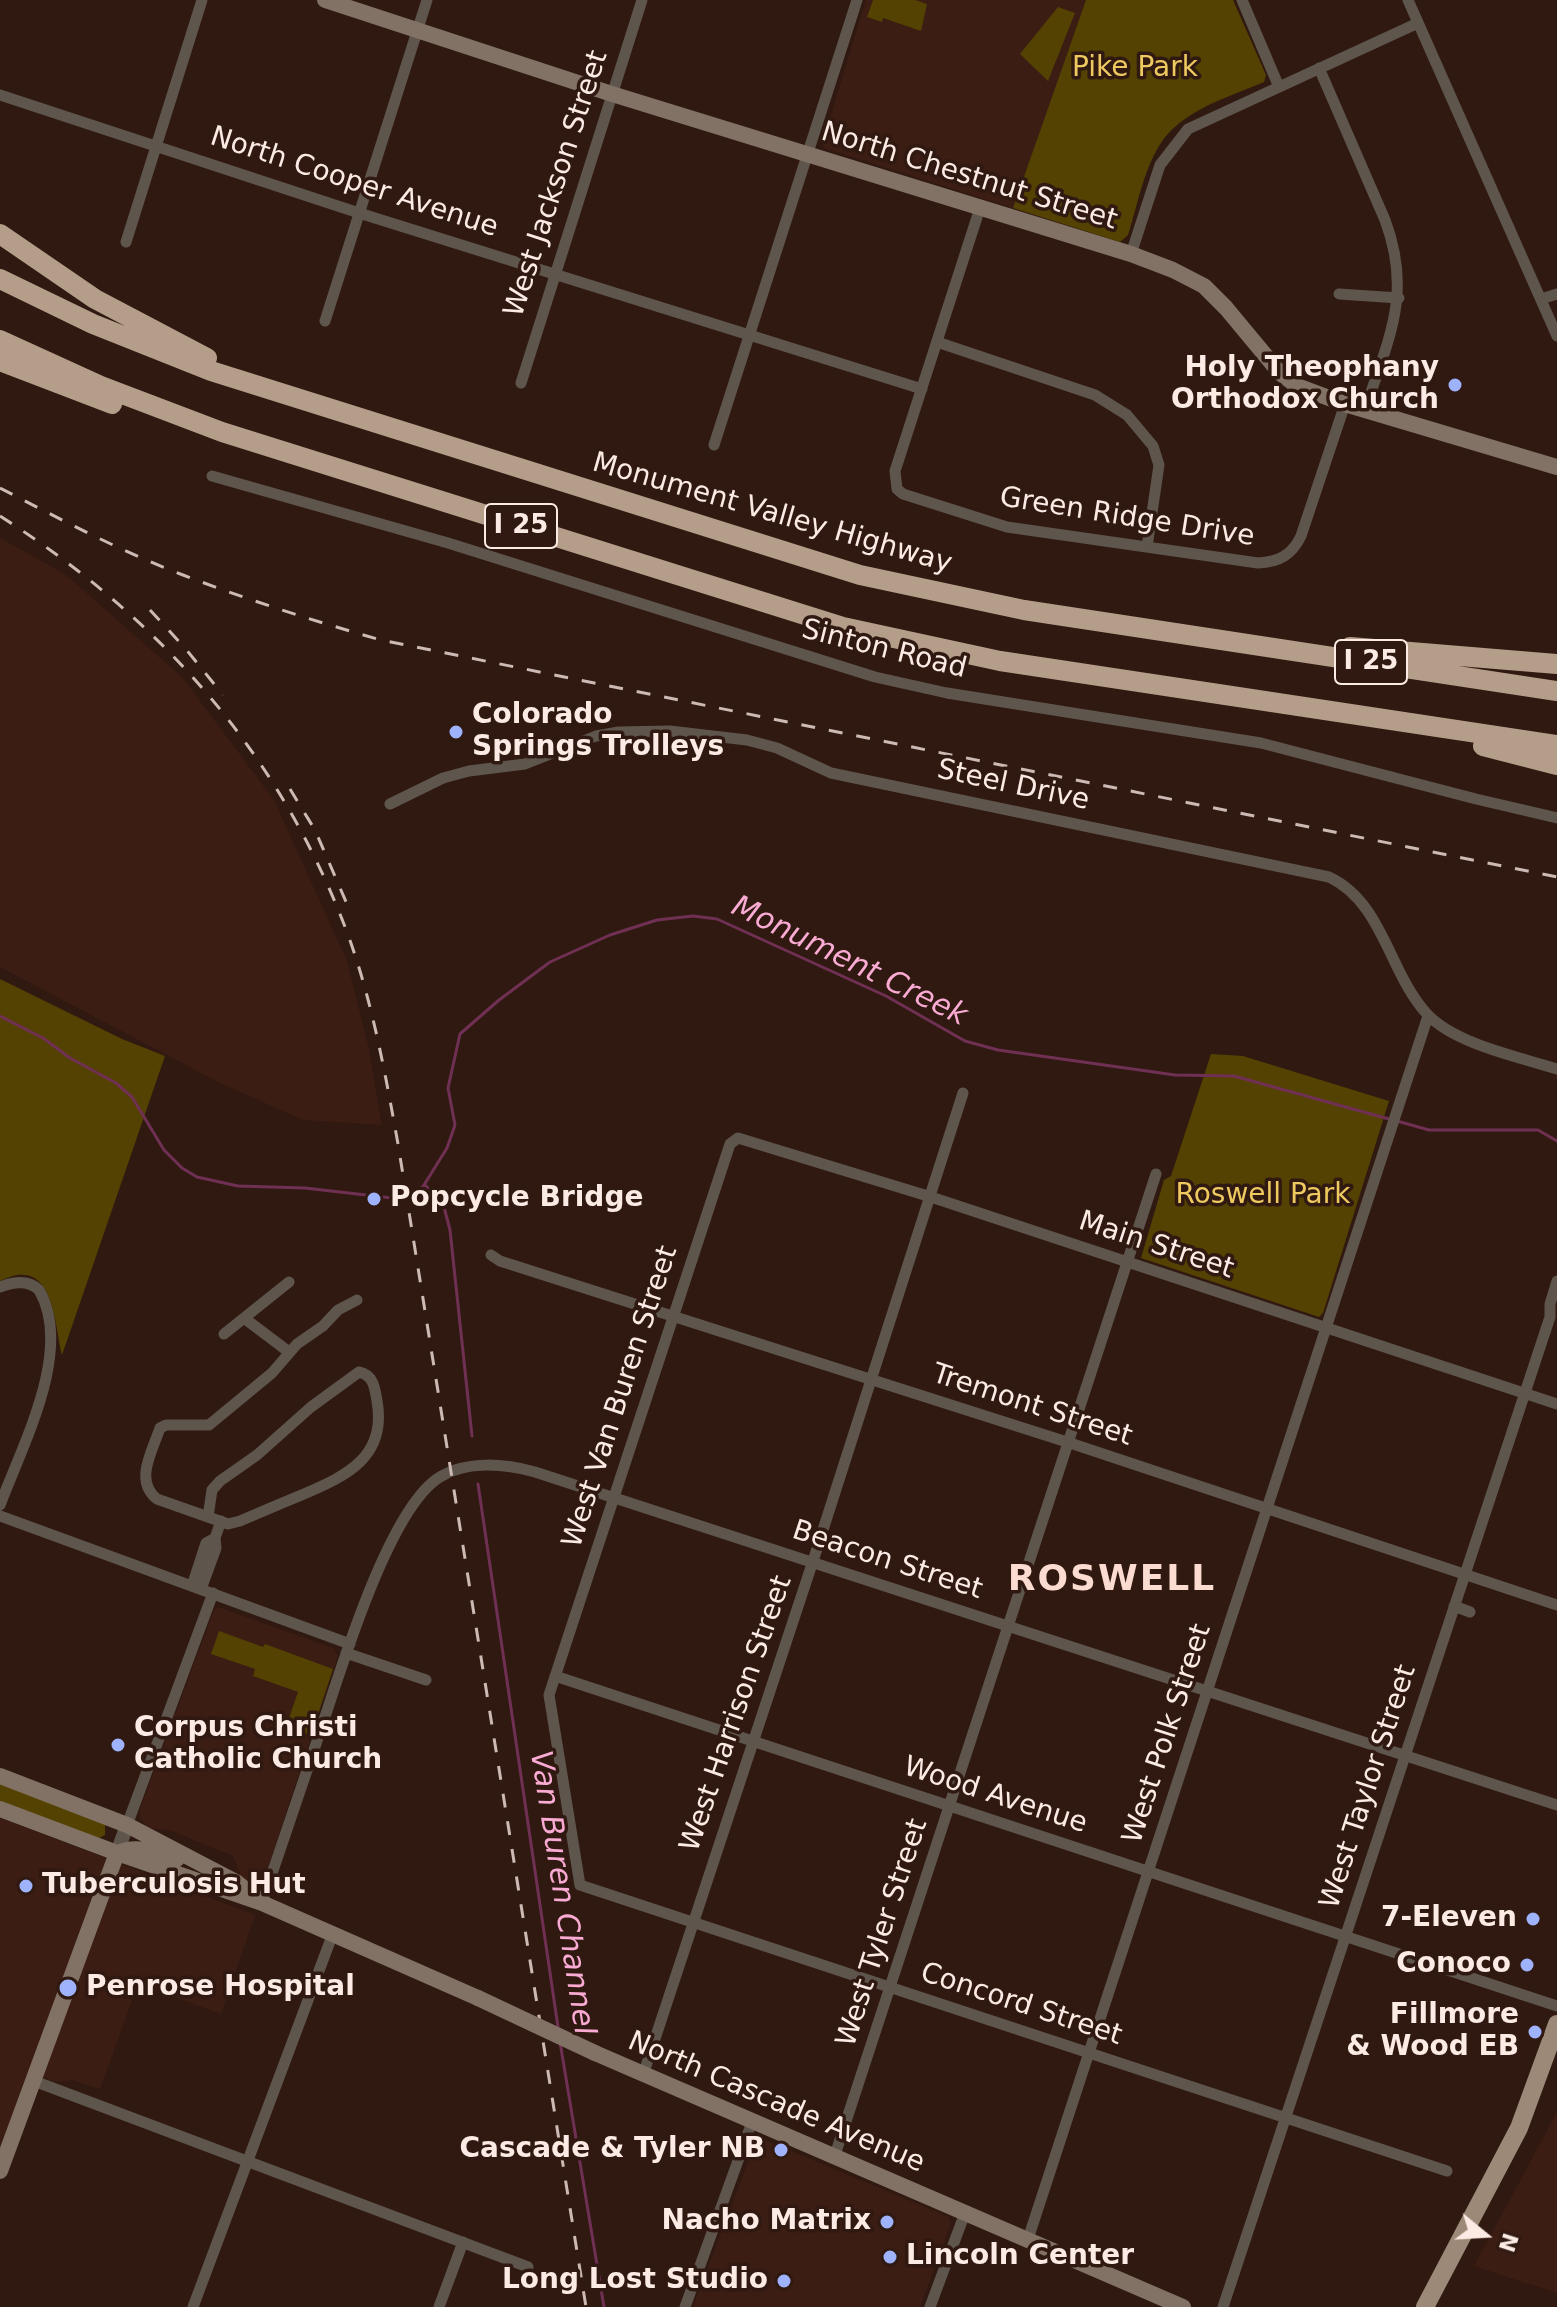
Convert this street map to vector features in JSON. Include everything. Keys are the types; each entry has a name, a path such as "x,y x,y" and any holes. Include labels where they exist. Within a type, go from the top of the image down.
{"highway":[{"path":"0,234 50,270 127,316 201,355 302,400"},
{"name":"Monument Valley Highway","path":"0,279 154,350 302,400 873,578 1024,610 1557,691"},
{"name":"I 25","path":"0,340 101,386 222,432 717,589 875,635 992,660 1557,745"},
{"path":"0,361 102,401 222,432"},
{"path":"1242,642 1361,647 1557,664"},
{"path":"1390,721 1557,765"}],"main road":[{"name":"North Chestnut Street","path":"325,0 612,94 1131,254 1204,286 1289,381 1345,404 1557,467"},
{"name":"North Cascade Avenue","path":"0,1776 127,1825 236,1882 262,1903"},
{"name":"North Cascade Avenue","path":"0,1809 262,1903 643,2075 1179,2306"},
{"path":"0,2171 117,1853 128,1848 143,1849 212,1869"},
{"path":"1425,2307 1519,2128 1557,2024"}],"street":[{"path":"126,242 202,0"},
{"path":"325,321 427,0"},
{"name":"West Jackson Street","path":"521,383 642,0"},
{"path":"714,445 857,0"},
{"path":"1242,0 1279,87"},
{"path":"1413,1 1418,23 1557,336"},
{"path":"1131,254 1160,165 1181,136 1196,123 1418,23"},
{"path":"1319,68 1392,238 1399,273 1399,298 1394,322 1365,410"},
{"name":"North Cooper Avenue","path":"0,95 359,213 922,389"},
{"path":"922,389 980,208"},
{"path":"1339,294 1399,298"},
{"path":"1541,299 1557,294"},
{"path":"937,342 1095,395 1127,415 1148,437 1159,465 1147,547"},
{"name":"Green Ridge Drive","path":"922,389 895,471 897,489 911,497 1007,527 1258,563 1277,561 1297,545 1345,404"},
{"name":"Sinton Road","path":"212,476 448,543 875,677 974,697 1250,741 1557,818"},
{"name":"Steel Drive","path":"390,804 443,778 469,771 525,764 596,736 619,732 670,731 747,740 777,748 831,773 1329,877 1349,887 1364,904 1410,990 1428,1016 1472,1041 1557,1069"},
{"name":"West Polk Street","path":"1028,2239 1428,1016"},
{"name":"West Harrison Street","path":"643,2075 963,1093"},
{"name":"Main Street","path":"738,1138 931,1197 1557,1404"},
{"name":"West Van Buren Street","path":"580,1885 549,1695 730,1144 738,1138"},
{"name":"West Tyler Street","path":"834,2158 1156,1174"},
{"name":"Tremont Street","path":"491,1255 500,1261 1070,1443 1557,1605"},
{"name":"West Taylor Street","path":"1223,2307 1550,1317 1550,1304 1557,1281"},
{"path":"224,1334 289,1282"},
{"path":"0,1287 27,1283 39,1290 50,1325 51,1362 0,1505"},
{"path":"208,1517 212,1490 228,1474 257,1455 352,1376 365,1373 375,1387 379,1419 375,1439 362,1461 341,1478 228,1524 221,1521 208,1517 157,1499 146,1488 145,1475 160,1428 166,1425 209,1425 272,1373 289,1352 338,1310 357,1300"},
{"path":"244,1318 289,1352"},
{"name":"Beacon Street","path":"348,1648 386,1553 429,1484 462,1468 503,1465 535,1472 813,1561 1557,1805"},
{"path":"0,1516 213,1593 426,1680"},
{"path":"196,1587 206,1543 215,1538 221,1521"},
{"path":"117,1853 213,1593"},
{"path":"1454,1606 1470,1612"},
{"path":"262,1903 348,1648"},
{"name":"Wood Avenue","path":"555,1676 1557,2006"},
{"name":"Concord Street","path":"580,1885 1447,2171"},
{"path":"193,2307 332,1936"},
{"path":"34,2081 528,2267"},
{"path":"685,2307 752,2122"},
{"path":"930,2307 965,2213"},
{"path":"439,2307 463,2242"}],"shaded area":[{"path":"866,0 1086,0 1013,208 824,148 822,144"},
{"path":"0,538 65,574 183,678 274,800 347,961 369,1049 382,1125 303,1120 220,1083 0,967"},
{"path":"218,1607 333,1648 338,1656 265,1876 255,1884 241,1876 233,1856 172,1831 149,1828 140,1818 140,1809 214,1610"},
{"name":"Penrose Hospital","path":"0,1818 255,1915 221,2014 138,1984 100,2089 73,2080 57,2082 29,2073 0,2150"},
{"path":"1557,2112 1557,2293 1474,2266"},
{"name":"Lincoln Center","path":"760,2138 949,2217 951,2223 920,2307 693,2307 756,2141"}],"green space":[{"path":"873,0 915,0 927,4 921,31 883,18 882,22 867,17"},
{"name":"Pike Park","path":"1086,0 1233,0 1266,75 1264,82 1206,106 1168,134 1149,167 1128,235 1120,242 1013,208"},
{"path":"1058,7 1075,13 1048,81 1020,54"},
{"path":"0,979 122,1039 165,1056 62,1355 53,1309 41,1283 31,1276 18,1275 0,1281"},
{"name":"Roswell Park","path":"1211,1054 1243,1056 1389,1101 1323,1313 1319,1317 1141,1258 1164,1180 1171,1176"},
{"path":"219,1631 333,1669 311,1735 286,1727 298,1692 253,1676 255,1669 211,1654"},
{"path":"0,1783 89,1816 105,1825 105,1835 97,1839 0,1802"}],"waterway":[{"name":"Monument Creek","path":"0,1016 43,1038 70,1058 116,1083 132,1097 164,1150 182,1168 197,1177 238,1186 305,1188 392,1198 413,1195 424,1185 447,1148 455,1125 448,1088 460,1034 550,962 610,935 657,920 693,916 717,919 886,996 965,1041 998,1050 1175,1075 1234,1076 1389,1119"},
{"name":"Monument Creek","path":"1397,1121 1429,1130 1538,1130 1557,1141"},
{"name":"Van Buren Channel","path":"425,1185 444,1207 450,1230 472,1436"},
{"name":"Van Buren Channel","path":"478,1484 558,2027"},
{"name":"Van Buren Channel","path":"560,2042 604,2307"}],"railway":[{"path":"0,488 160,566 257,602 381,640 1557,877"},
{"path":"0,516 112,599 162,645 208,695 250,748 287,805 319,867 356,958 377,1036 398,1144 586,2307"},
{"path":"150,610 223,695"},
{"path":"290,789 315,830 350,911"}],"place":[{"name":"Holy Theophany Orthodox Church","path":"1455,385"},
{"name":"Colorado Springs Trolleys","path":"456,732"},
{"name":"Popcycle Bridge","path":"374,1199"},
{"name":"Corpus Christi Catholic Church","path":"118,1745"},
{"name":"Tuberculosis Hut","path":"26,1886"},
{"name":"7-Eleven","path":"1533,1919"},
{"name":"Conoco","path":"1527,1965"},
{"name":"Penrose Hospital","path":"68,1988"},
{"name":"Fillmore & Wood EB","path":"1535,2032"},
{"name":"Cascade & Tyler NB","path":"781,2150"},
{"name":"Nacho Matrix","path":"887,2222"},
{"name":"Lincoln Center","path":"890,2257"},
{"name":"Long Lost Studio","path":"784,2281"}],"district":[{"name":"ROSWELL","path":"1112,1581"}]}
